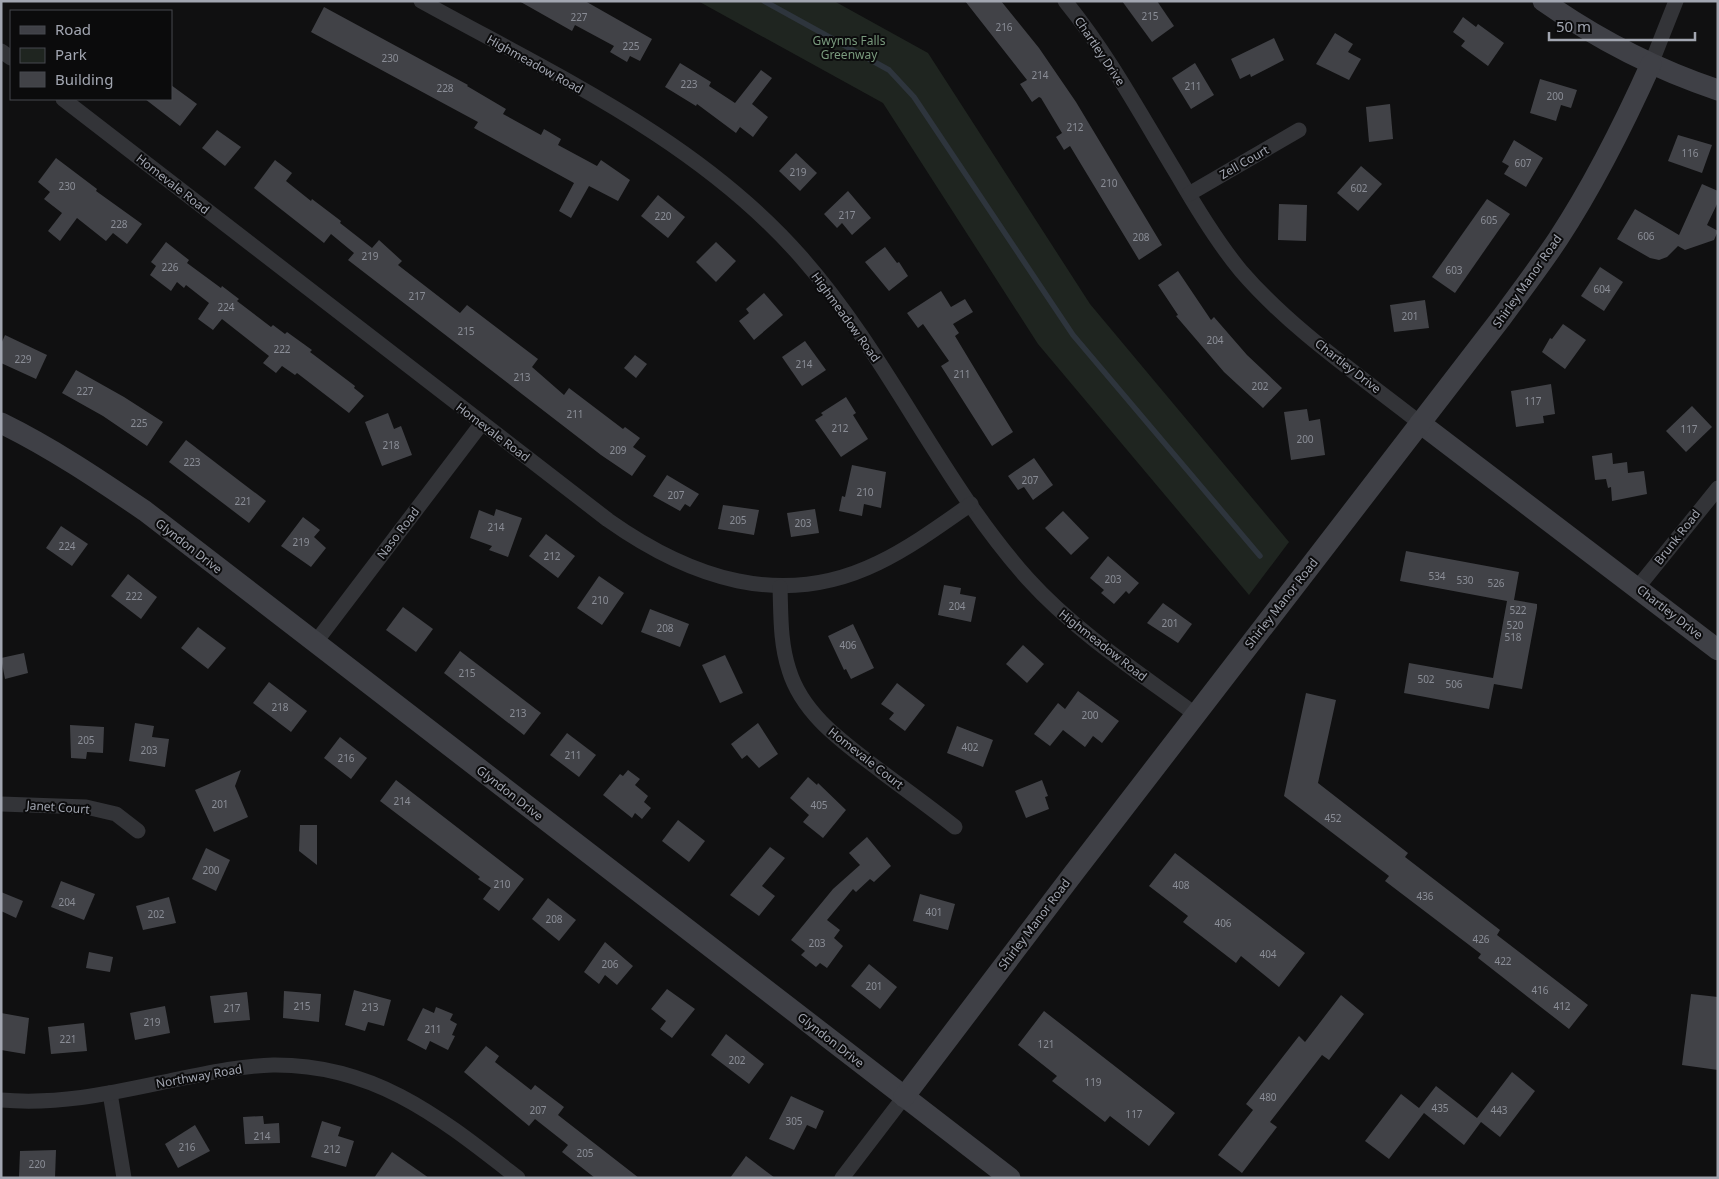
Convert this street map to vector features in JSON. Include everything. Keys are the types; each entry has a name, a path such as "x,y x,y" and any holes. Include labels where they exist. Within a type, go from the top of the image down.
{"street":[{"name":"Highmeadow Road","path":"421,1 650,128 693,159 746,203 802,258 835,299 868,345 971,504 1010,557 1055,607 1090,637 1195,714"},
{"name":"Chartley Drive","path":"1065,1 1109,61 1189,194 1226,251 1269,300 1308,336 1718,650"},
{"path":"1543,1 1605,40 1651,64 1718,90"},
{"name":"Shirley Manor Road","path":"842,1178 1195,714 1502,317 1557,240 1622,126 1651,64 1676,1"},
{"name":"Homevale Road","path":"64,100 482,423 642,544 671,560 736,581 780,587 814,584 846,576 877,564 918,540 971,504"},
{"name":"Zell Court","path":"1189,194 1299,130"},
{"name":"Glyndon Drive","path":"1,423 37,441 100,479 145,511 1010,1178"},
{"name":"Naso Road","path":"315,643 482,423"},
{"name":"Brunk Road","path":"1638,587 1718,488"},
{"name":"Homevale Court","path":"780,587 781,636 789,671 802,699 818,719 842,741 955,827"},
{"name":"Janet Court","path":"1,804 86,807 116,814 138,831"},
{"name":"Northway Road","path":"1,1100 31,1102 67,1101 229,1069 274,1065 308,1068 384,1086 449,1124 518,1178"},
{"path":"110,1093 124,1178"}],"green space":[{"name":"Gwynns Falls Greenway","path":"698,1 834,1 928,53 1090,304 1289,542 1249,595 1038,344 883,103"}],"building":[{"path":"519,1 585,1 652,39 640,61 630,56 627,62 610,52 614,46 575,25 572,31"},
{"path":"965,1 1001,1 1039,48 1076,102 1162,245 1139,260 1070,146 1064,150 1056,137 1062,133 1041,98 1039,97 1032,102 1020,84 1027,80"},
{"path":"1122,1 1157,1 1174,26 1152,42"},
{"path":"324,7 468,85 506,109 503,114 541,135 544,129 561,139 558,145 597,166 601,160 630,180 618,201 589,186 571,218 559,211 574,183 474,128 478,122 311,32"},
{"path":"1463,17 1476,27 1478,24 1504,43 1488,66 1461,46 1465,41 1453,32"},
{"path":"1335,33 1353,44 1348,52 1361,59 1349,80 1316,64"},
{"path":"1274,38 1284,60 1251,77 1250,74 1240,79 1231,59"},
{"path":"680,63 711,82 709,86 735,103 761,70 772,78 752,104 768,117 753,137 740,127 736,133 697,104 696,106 665,87"},
{"path":"1195,63 1214,95 1191,109 1172,78"},
{"path":"1540,79 1577,90 1571,108 1561,105 1556,121 1530,113"},
{"path":"172,86 197,104 180,126 146,100 172,100"},
{"path":"1390,104 1393,139 1369,142 1366,107"},
{"path":"217,130 241,147 225,166 202,148"},
{"path":"1678,135 1712,145 1702,173 1668,161"},
{"path":"1514,140 1543,158 1526,187 1504,174 1509,166 1502,162"},
{"path":"796,153 817,173 800,191 779,171"},
{"path":"56,158 97,189 96,191 142,224 127,244 113,233 106,241 77,218 60,241 48,231 62,213 44,199 50,192 38,182"},
{"path":"275,160 292,173 286,181 341,221 340,223 372,248 379,240 402,261 398,265 460,313 467,305 538,359 532,367 564,395 569,388 623,429 625,427 640,438 633,447 646,456 632,476 601,455 348,260 354,253 331,234 324,243 254,188"},
{"path":"1361,166 1382,184 1358,211 1337,193"},
{"path":"1702,184 1718,191 1718,202 1707,225 1718,231 1714,240 1685,250 1678,246 1667,257 1659,260 1650,258 1617,239 1635,209 1679,235"},
{"path":"848,191 871,218 852,235 842,223 837,228 824,214"},
{"path":"658,195 685,217 668,238 641,216"},
{"path":"1487,199 1510,214 1455,293 1432,277"},
{"path":"1279,204 1307,205 1306,241 1278,240"},
{"path":"166,242 189,260 187,263 221,288 222,286 239,299 237,301 271,327 273,325 285,334 287,332 312,350 310,352 355,386 354,388 364,396 349,413 297,373 295,375 282,366 276,373 263,363 269,356 222,319 213,330 198,319 209,303 186,285 184,288 177,282 171,291 150,275 156,266 151,262"},
{"path":"716,242 736,261 716,282 696,262"},
{"path":"885,247 897,263 899,262 908,276 889,291 865,262"},
{"path":"1600,267 1623,282 1604,311 1581,296"},
{"path":"1178,271 1211,320 1214,317 1247,355 1282,388 1263,408 1224,372 1176,316 1178,315 1158,285"},
{"path":"941,291 951,307 965,299 973,312 953,324 959,333 955,336 1013,432 992,446 941,366 949,361 923,324 918,328 907,313"},
{"path":"764,293 783,315 754,340 739,321 749,313 746,309"},
{"path":"1425,300 1429,328 1394,332 1390,305"},
{"path":"1563,324 1586,340 1565,369 1542,352 1550,338 1552,339"},
{"path":"5,335 47,355 36,379 1,363 1,344"},
{"path":"805,341 826,370 802,386 782,357"},
{"path":"635,355 647,364 636,378 624,368"},
{"path":"76,370 163,422 147,446 103,416 62,393"},
{"path":"1551,384 1555,414 1543,416 1544,423 1516,427 1511,391"},
{"path":"846,397 856,413 853,415 868,439 841,457 815,420 823,415 821,413"},
{"path":"1692,406 1712,427 1686,452 1666,431"},
{"path":"1307,409 1309,421 1320,419 1325,455 1291,460 1284,412"},
{"path":"388,413 394,429 401,426 412,455 382,466 365,422"},
{"path":"186,440 266,501 249,523 169,462"},
{"path":"1612,453 1613,464 1627,462 1628,473 1644,471 1647,494 1612,501 1611,487 1608,488 1606,479 1595,480 1592,456"},
{"path":"1034,458 1053,485 1033,500 1024,487 1018,490 1008,476"},
{"path":"852,465 886,472 881,508 864,504 862,516 839,511 842,496 845,497"},
{"path":"667,475 699,494 690,507 685,504 680,511 653,496"},
{"path":"723,505 759,510 754,535 718,529"},
{"path":"496,509 522,518 508,557 489,550 492,546 470,538 479,510 494,516"},
{"path":"815,509 819,533 791,537 787,513"},
{"path":"1063,511 1089,538 1071,555 1045,528"},
{"path":"303,517 320,530 314,537 326,548 311,567 281,546"},
{"path":"61,526 88,544 72,566 46,548"},
{"path":"546,534 575,556 558,578 529,556"},
{"path":"1406,551 1519,572 1514,600 1537,604 1522,689 1494,684 1489,709 1404,693 1409,663 1493,678 1507,601 1400,581"},
{"path":"1108,556 1139,583 1129,594 1126,591 1114,604 1101,593 1104,590 1090,578"},
{"path":"128,574 157,597 141,619 111,596"},
{"path":"599,576 624,593 602,625 577,608"},
{"path":"944,585 961,588 960,594 976,597 971,622 938,615"},
{"path":"1163,603 1192,624 1178,643 1147,623"},
{"path":"403,607 433,629 416,652 386,630"},
{"path":"650,609 689,624 680,647 641,632"},
{"path":"853,624 874,668 851,679 846,669 844,670 828,636"},
{"path":"198,627 226,648 208,669 181,648"},
{"path":"1023,645 1044,664 1027,683 1006,664"},
{"path":"460,651 541,713 524,735 444,673"},
{"path":"24,653 28,673 5,679 1,658"},
{"path":"725,655 743,693 720,703 702,665"},
{"path":"269,682 307,711 291,732 253,703"},
{"path":"897,683 925,705 905,731 889,719 894,713 881,704"},
{"path":"1078,691 1119,721 1102,743 1093,736 1085,747 1063,730 1050,746 1034,734 1058,703 1065,709"},
{"path":"1306,693 1336,700 1318,783 1408,853 1405,857 1500,930 1497,935 1588,1005 1569,1029 1478,958 1481,954 1385,881 1389,876 1284,796"},
{"path":"135,723 154,726 152,737 169,739 165,767 129,761"},
{"path":"758,723 778,754 759,768 747,755 742,759 731,744"},
{"path":"70,725 104,727 103,753 87,752 86,759 71,758"},
{"path":"957,726 993,740 983,767 947,753"},
{"path":"567,733 596,755 579,777 550,755"},
{"path":"340,737 367,758 351,779 324,758"},
{"path":"241,770 235,786 248,817 214,832 195,790"},
{"path":"628,770 640,779 635,785 648,796 644,802 651,808 642,819 635,813 632,818 603,795 620,774 623,776"},
{"path":"808,777 817,785 818,783 846,810 823,838 803,822 809,815 790,798"},
{"path":"396,780 524,879 499,911 483,899 491,888 478,879 480,877 380,801"},
{"path":"1042,780 1048,796 1045,797 1049,809 1026,818 1015,791"},
{"path":"678,820 705,841 689,862 662,841"},
{"path":"300,825 317,825 317,865 299,851"},
{"path":"867,837 891,866 874,882 870,879 856,892 853,889 827,920 840,930 834,938 843,946 827,968 820,963 816,967 801,955 805,951 791,940 833,889 860,865 849,853"},
{"path":"770,847 785,858 762,886 775,896 759,916 730,895"},
{"path":"206,848 230,860 216,891 192,879"},
{"path":"1175,853 1305,953 1279,987 1241,956 1236,963 1183,922 1188,916 1149,886"},
{"path":"61,881 95,894 84,920 51,907"},
{"path":"1,892 23,901 16,918 1,911"},
{"path":"920,894 955,904 948,930 913,921"},
{"path":"169,897 176,923 143,930 136,906"},
{"path":"548,898 576,920 559,941 532,919"},
{"path":"605,942 633,966 617,985 605,975 599,984 584,972"},
{"path":"89,952 113,957 110,972 86,968"},
{"path":"869,964 897,987 880,1009 851,986"},
{"path":"667,989 695,1009 672,1038 660,1029 666,1021 651,1009"},
{"path":"354,990 391,1000 384,1026 368,1022 365,1031 345,1025"},
{"path":"284,991 321,994 319,1022 283,1018"},
{"path":"247,992 250,1020 214,1023 210,996"},
{"path":"1691,994 1718,997 1718,1070 1682,1065"},
{"path":"1341,995 1364,1014 1329,1060 1322,1055 1270,1122 1277,1127 1242,1173 1218,1155 1253,1110 1246,1104 1299,1036 1305,1042"},
{"path":"165,1006 170,1033 135,1040 130,1013"},
{"path":"436,1007 453,1014 450,1020 457,1024 452,1035 455,1036 448,1050 430,1041 426,1050 407,1040 423,1008 434,1013"},
{"path":"1044,1011 1175,1113 1149,1146 1110,1116 1105,1122 1052,1081 1057,1076 1018,1045"},
{"path":"1,1013 29,1018 25,1054 1,1050"},
{"path":"84,1023 87,1051 51,1054 48,1027"},
{"path":"726,1034 764,1064 749,1084 711,1055"},
{"path":"486,1046 499,1056 495,1062 531,1090 535,1085 564,1107 558,1115 639,1178 595,1178 562,1152 568,1145 535,1119 529,1126 464,1072"},
{"path":"1512,1072 1535,1091 1500,1137 1481,1122 1464,1145 1424,1113 1389,1159 1365,1141 1401,1094 1419,1108 1436,1086 1477,1118"},
{"path":"791,1096 824,1111 816,1129 807,1125 794,1150 769,1139"},
{"path":"263,1116 264,1124 279,1123 280,1143 245,1144 243,1117"},
{"path":"322,1121 341,1127 338,1136 354,1141 346,1167 311,1157"},
{"path":"195,1125 210,1151 178,1168 165,1144"},
{"path":"56,1150 55,1178 19,1177 20,1151"},
{"path":"392,1152 429,1178 374,1178"},
{"path":"746,1156 775,1178 730,1178"}],"waterway":[{"path":"764,1 889,70 914,97 1073,335 1260,556"}]}
